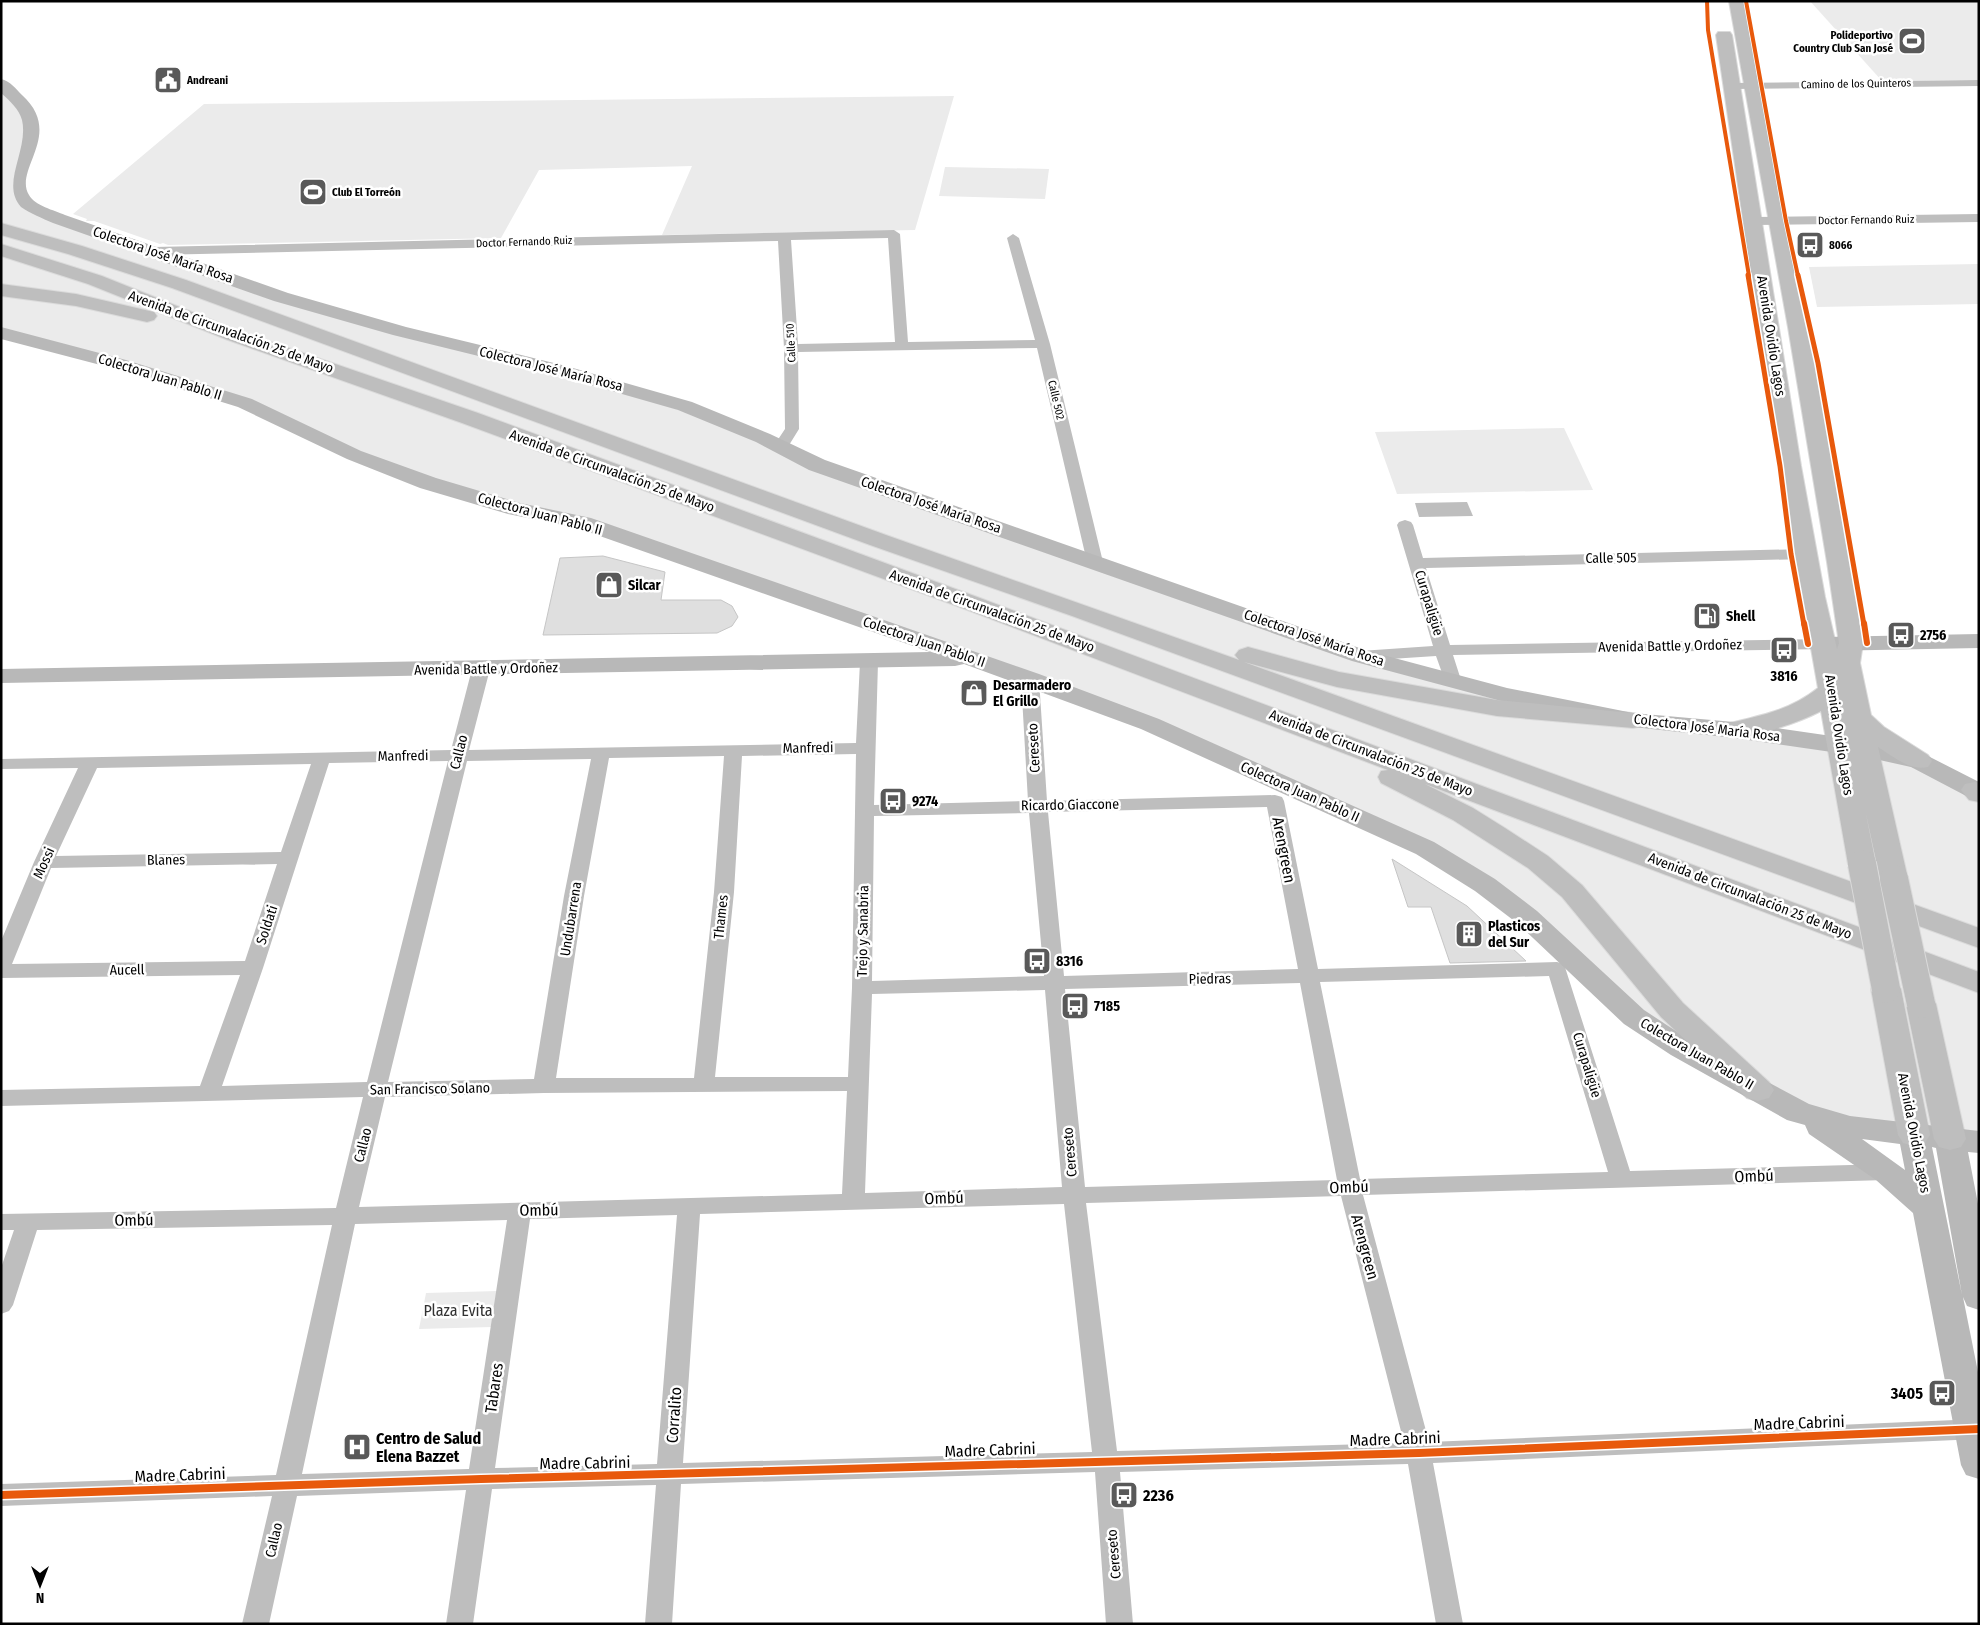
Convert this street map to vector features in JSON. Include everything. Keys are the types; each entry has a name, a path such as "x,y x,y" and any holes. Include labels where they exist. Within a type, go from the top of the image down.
{"main road":[{"name":"Avenida Ovidio Lagos","path":"1720,1 1790,466 1832,689 1839,745 1928,1208 1976,1429 1979,1466"},
{"name":"Avenida Ovidio Lagos","path":"1737,1 1798,327 1802,363 1839,562 1851,643 1847,663 1921,1004 1964,1140 1979,1297"},
{"name":"Colectora José María Rosa","path":"1,84 16,96 26,110 32,126 32,145 18,179 18,193 27,203 59,219 299,302 400,331 559,370 685,406 816,465 1360,656 1505,695 1633,720 1734,730 1866,749 1920,761 1978,792"},
{"path":"1,217 75,250"},
{"name":"Avenida de Circunvalación 25 de Mayo","path":"1,229 75,250 179,284 1979,939"},
{"name":"Avenida de Circunvalación 25 de Mayo","path":"1,250 95,280 235,336 470,418 1161,674 1979,983"},
{"path":"1,268 147,302"},
{"path":"1,290 76,300 235,336"},
{"name":"Colectora Juan Pablo II","path":"1,333 119,364 245,403 354,455 428,483 516,509 583,523 1030,679 1150,724 1283,795 1425,848 1486,885 1527,917 1565,964 1634,1017 1681,1048 1798,1112 1850,1127 1964,1140"},
{"path":"1081,611 1161,628 1248,655 1338,679 1497,708 1633,720"},
{"name":"Avenida Battle y Ordoñez","path":"1824,644 1979,640"},
{"name":"Avenida Battle y Ordoñez","path":"1,676 971,659"},
{"path":"1161,674 1398,780 1463,814 1538,862 1572,891 1672,1010 1758,1090"},
{"path":"1734,730 1776,720 1811,706 1832,689"},
{"path":"1859,718 1875,733 1920,761"},
{"path":"1798,1112 1841,1138 1887,1172 1928,1208"}],"street":[{"name":"Camino de los Quinteros","path":"1732,86 1979,83"},
{"name":"Doctor Fernando Ruiz","path":"1753,221 1979,218"},
{"name":"Doctor Fernando Ruiz","path":"154,251 894,234"},
{"path":"894,234 902,337 901,347"},
{"name":"Calle 510","path":"781,448 792,429 792,348 784,236"},
{"name":"Calle 502","path":"1013,238 1043,344 1095,562"},
{"path":"792,348 1043,344"},
{"name":"Curapaligüe","path":"1405,524 1452,680"},
{"name":"Calle 505","path":"1417,562 1806,554"},
{"name":"Avenida Battle y Ordoñez","path":"1360,656 1444,650 1824,644"},
{"name":"Trejo y Sanabria","path":"853,1200 862,988 865,748 869,662"},
{"name":"Callao","path":"255,1624 345,1216 480,669"},
{"name":"Cereseto","path":"1030,679 1038,806 1074,1194 1106,1460 1120,1624"},
{"name":"Manfredi","path":"1,764 865,748"},
{"name":"Thames","path":"704,1084 724,892 734,750"},
{"name":"Undubarrena","path":"544,1086 574,896 601,752"},
{"name":"Soldati","path":"209,1092 253,968 322,757"},
{"name":"Mossi","path":"1,966 44,862 90,762"},
{"name":"Ricardo Giaccone","path":"865,811 1038,806 1283,795"},
{"name":"Arengreen","path":"1283,795 1309,976 1350,1187 1419,1453 1450,1624"},
{"name":"Blanes","path":"44,862 288,858"},
{"name":"Curapaligüe","path":"1565,964 1621,1179"},
{"name":"Piedras","path":"862,988 1309,976 1565,964"},
{"name":"Aucell","path":"1,972 253,968"},
{"name":"San Francisco Solano","path":"1,1098 544,1086 858,1084"},
{"name":"Ombú","path":"1,1222 345,1216 688,1207 853,1200 1887,1172"},
{"name":"Corralito","path":"658,1624 688,1207"},
{"name":"Tabares","path":"459,1624 520,1211"},
{"path":"1,1305 28,1221"},
{"name":"Madre Cabrini","path":"1,1495 1106,1460 1419,1453 1976,1429"}],"green space":[{"name":"Polideportivo Country Club San José","path":"1810,1 1979,1 1979,80 1882,81"},
{"path":"1,84 26,110 23,165 27,203 281,297 559,370 763,438 1220,605 1505,695 1866,749 1979,792 1979,1142 1850,1127 1681,1048 1485,885 1150,724 583,523 428,483 245,403 1,333"},
{"path":"954,96 915,230 662,235 692,166 539,170 501,238 168,245 160,244 94,221 86,221 87,219 73,214 204,104"},
{"path":"945,167 1049,169 1045,199 939,196"},
{"path":"1979,264 1979,304 1817,307 1809,267"},
{"path":"1564,428 1593,490 1397,494 1375,432"},
{"name":"Plaza Evita","path":"498,1291 492,1327 419,1329 426,1293"}],"shaded area":[{"path":"1467,502 1473,516 1419,517 1415,503"}],"building":[{"name":"Silcar","path":"603,556 665,572 661,600 721,600 732,606 738,617 732,626 717,633 543,635 560,558"},
{"name":"Plasticos del Sur","path":"1392,859 1467,906 1526,961 1450,963 1431,907 1408,907"}],"cycle path":[{"path":"1707,1 1708,30 1780,466 1791,554 1808,644"},
{"path":"1746,1 1786,221 1818,363 1867,643"},
{"path":"1,1495 481,1479 1419,1453 1979,1429"}],"place":[{"name":"Polideportivo Country Club San José","path":"1912,41"},
{"name":"Andreani","path":"168,80"},
{"name":"Club El Torreón","path":"313,192"},
{"name":"8066","path":"1810,245"},
{"name":"Silcar","path":"609,585"},
{"name":"Shell","path":"1707,616"},
{"name":"2756","path":"1901,635"},
{"name":"3816","path":"1784,650"},
{"name":"Desarmadero El Grillo","path":"974,693"},
{"name":"9274","path":"893,801"},
{"name":"Plasticos del Sur","path":"1469,934"},
{"name":"8316","path":"1037,961"},
{"name":"7185","path":"1075,1006"},
{"name":"3405","path":"1942,1393"},
{"name":"Centro de Salud Elena Bazzet","path":"357,1447"},
{"name":"2236","path":"1124,1495"}]}
